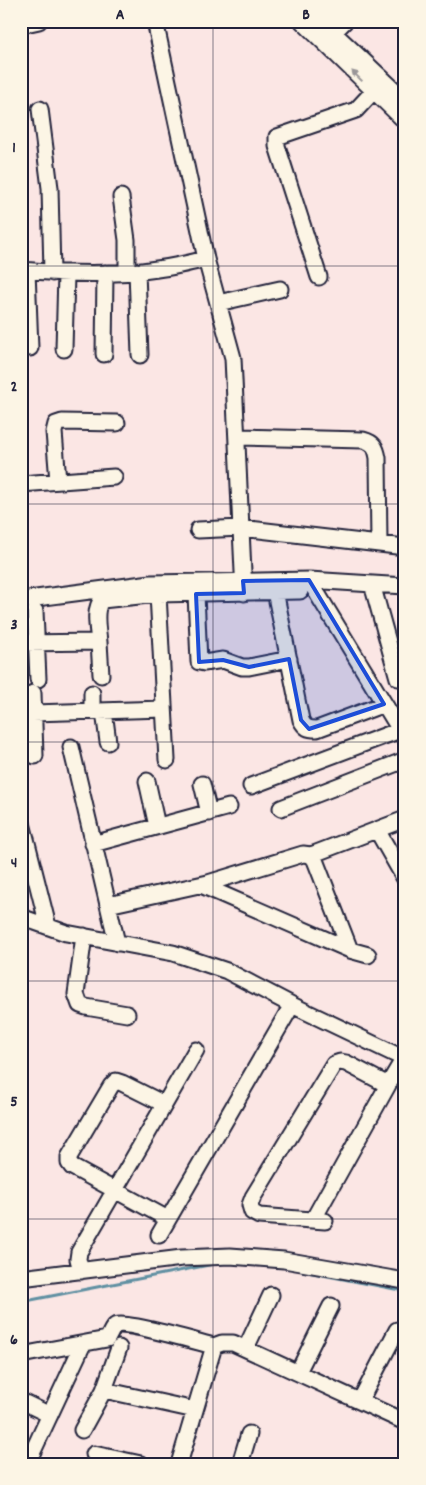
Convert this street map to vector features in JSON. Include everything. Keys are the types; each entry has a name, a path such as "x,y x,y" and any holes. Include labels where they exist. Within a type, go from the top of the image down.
{"street":[{"path":"21,25 39,21"},
{"path":"155,21 206,259 233,358 244,587"},
{"path":"302,21 405,122"},
{"path":"321,21 405,100"},
{"path":"333,33 345,21"},
{"path":"318,277 276,142 277,138 356,110 384,80"},
{"path":"40,109 59,273 64,349"},
{"path":"121,197 132,271 140,355"},
{"path":"30,348 24,271 105,273 156,270 206,259"},
{"path":"104,354 105,273"},
{"path":"218,303 280,288"},
{"path":"58,481 54,432 56,424 62,422 118,423"},
{"path":"238,437 363,440 372,443 377,449 378,458 379,544"},
{"path":"21,484 114,477"},
{"path":"198,530 241,528 405,547"},
{"path":"21,600 151,583 244,587 372,584 405,586"},
{"path":"371,683 401,677 372,584"},
{"path":"101,675 97,610 102,600 158,594 196,594 244,587 275,591 305,586"},
{"path":"251,786 402,734 371,683 305,586"},
{"path":"275,591 301,720 304,726 309,729 317,729 384,704"},
{"path":"158,594 167,760"},
{"path":"196,594 199,662 223,660 242,667 249,667 289,660"},
{"path":"35,611 29,643 38,679"},
{"path":"29,643 99,642"},
{"path":"92,692 108,742"},
{"path":"32,694 35,756"},
{"path":"33,713 164,709"},
{"path":"71,747 117,942"},
{"path":"281,808 405,760"},
{"path":"147,781 157,826"},
{"path":"202,784 210,813"},
{"path":"93,844 229,807"},
{"path":"21,819 48,926"},
{"path":"108,905 201,885 303,854 311,854 405,819"},
{"path":"377,830 405,879"},
{"path":"311,854 350,950"},
{"path":"201,885 350,950 368,955"},
{"path":"21,917 66,933 172,953 227,971 292,1005 404,1059 388,1085 319,1220 259,1216 252,1212 250,1205 253,1197 334,1064 346,1063 388,1085"},
{"path":"84,936 76,994 77,1001 80,1006 127,1014"},
{"path":"159,1235 292,1005"},
{"path":"80,1271 79,1252 196,1050"},
{"path":"164,1104 122,1083 116,1082 111,1086 69,1157 69,1163 72,1167 168,1219"},
{"path":"21,1278 182,1258 230,1256 284,1260 405,1281"},
{"path":"246,1348 270,1295"},
{"path":"298,1372 331,1306"},
{"path":"21,1355 107,1339 114,1326 118,1324 136,1326 214,1346 222,1343 233,1343 405,1422"},
{"path":"360,1401 396,1330"},
{"path":"27,1464 83,1344"},
{"path":"179,1464 214,1346"},
{"path":"82,1430 104,1390 118,1348"},
{"path":"104,1390 195,1410"},
{"path":"21,1401 50,1415"},
{"path":"240,1464 249,1434"},
{"path":"94,1454 141,1464"}],"highlighted area":[{"path":"309,580 384,704 309,729 301,720 289,659 249,667 223,660 199,662 196,594 244,593 243,581"}],"waterway":[{"path":"21,1302 219,1263"},
{"path":"302,1271 405,1291"}]}
